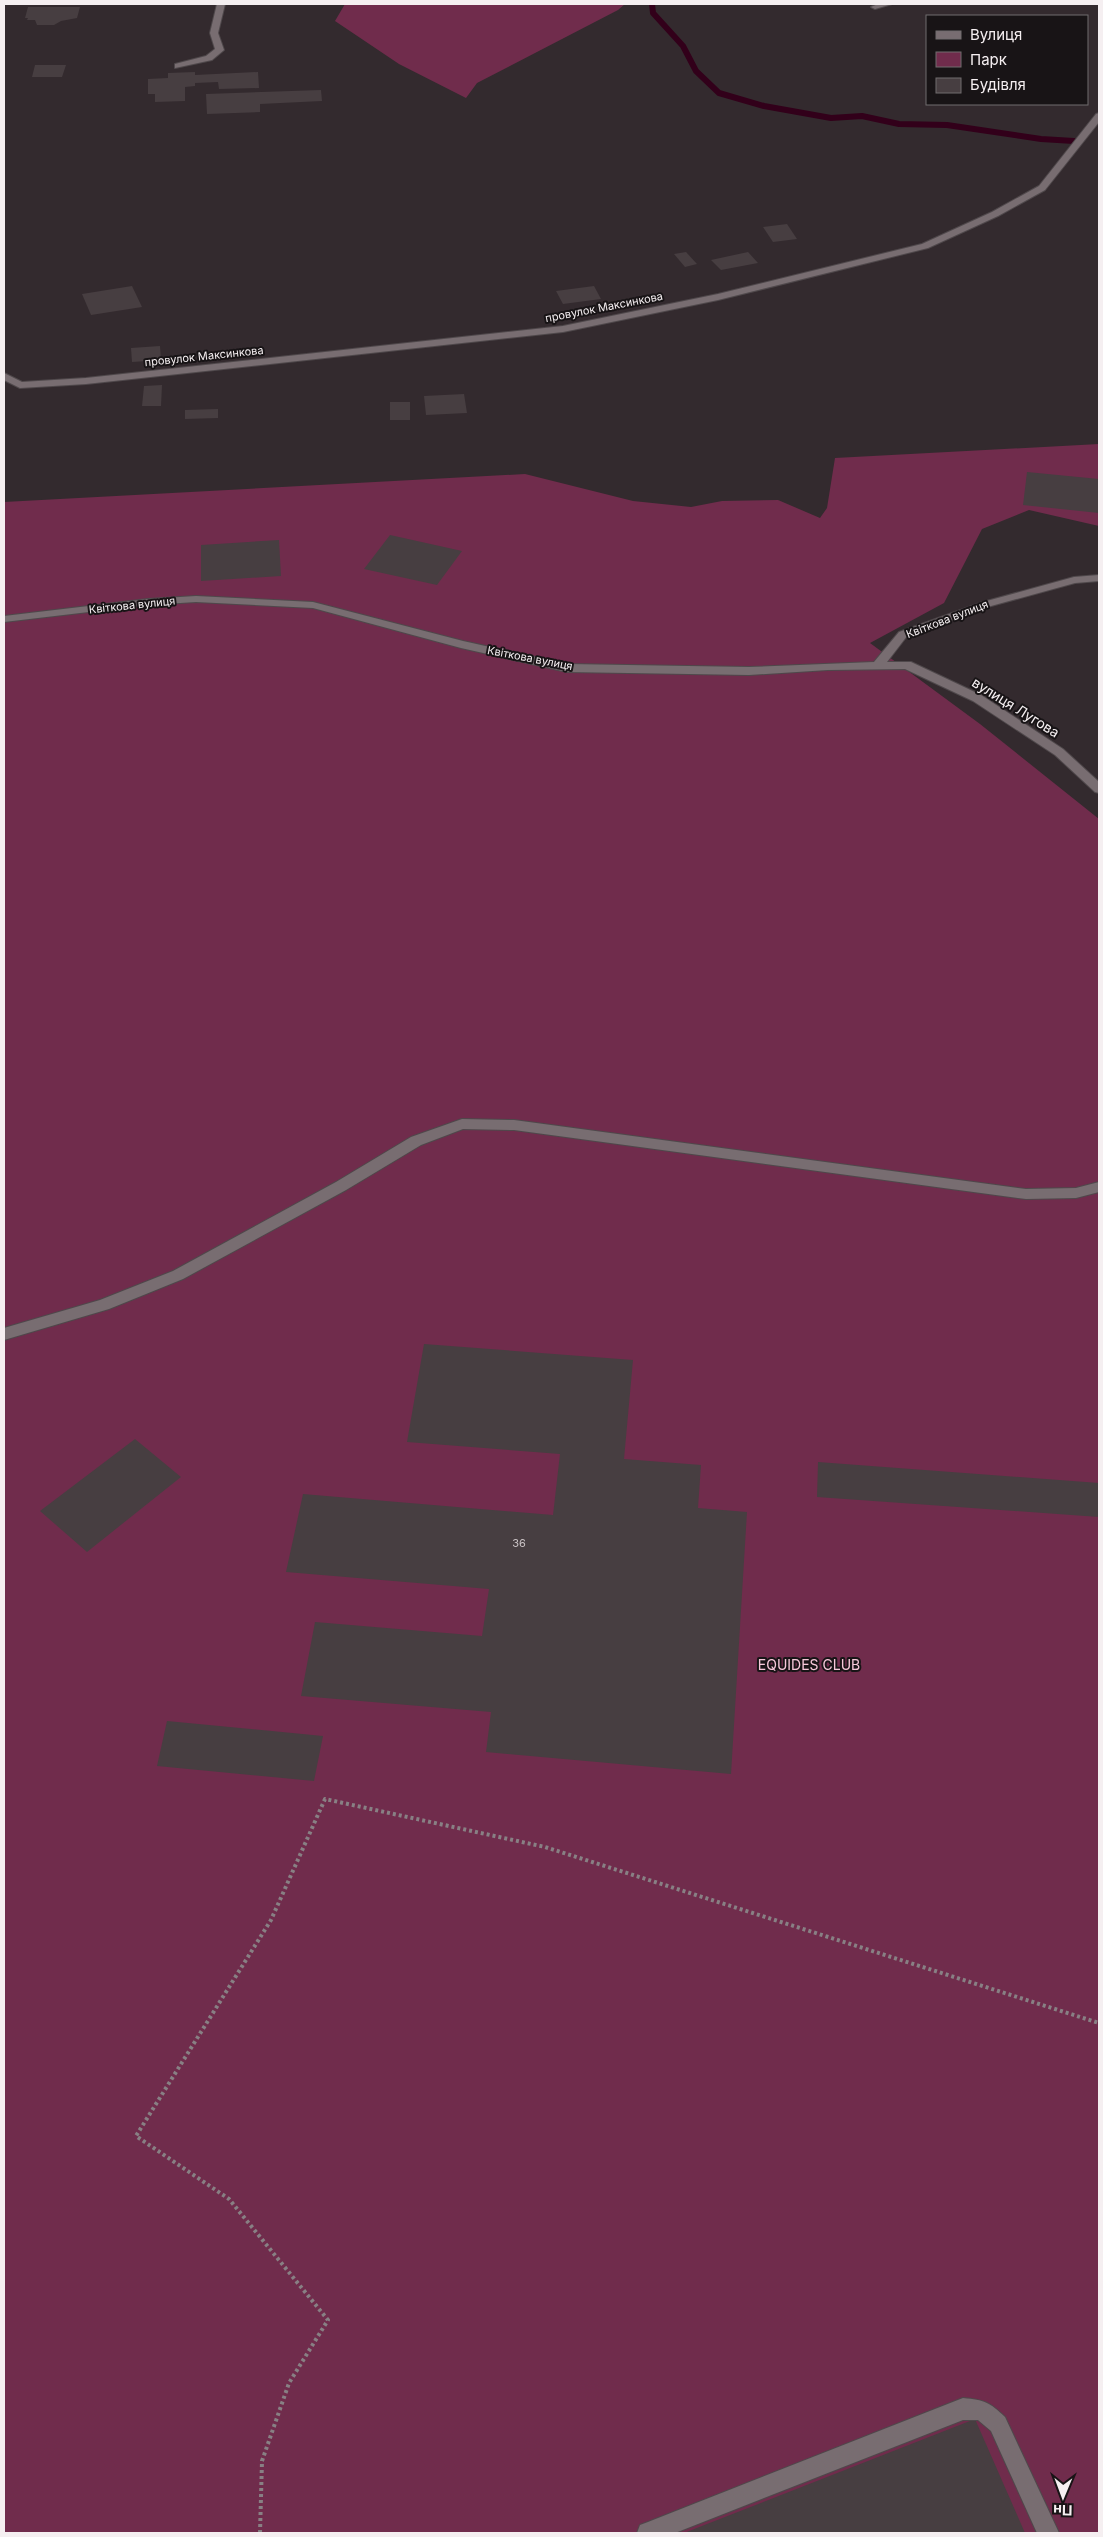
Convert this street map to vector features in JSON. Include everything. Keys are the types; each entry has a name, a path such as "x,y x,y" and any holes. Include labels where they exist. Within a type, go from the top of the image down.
{"street":[{"path":"178,66 209,58 220,50 214,33 221,4"},
{"path":"875,7 888,4"},
{"name":"провулок Максинкова","path":"4,376 20,385 86,382 543,332 718,297 925,246 995,214 1042,188 1099,116"},
{"name":"Квіткова вулиця","path":"4,619 148,602 196,599 313,605 461,644 567,668 750,671 878,665 903,634 987,604 1074,580 1099,578"},
{"name":"вулиця Лугова","path":"878,665 907,665 977,698 1059,752 1099,789"},
{"path":"4,1334 104,1305 178,1275 341,1186 416,1141 462,1124 514,1125 867,1175 1026,1194 1076,1193 1099,1187"},
{"path":"648,2533 963,2409 982,2410 998,2424 1048,2533"}],"path":[{"path":"260,2533 262,2461 289,2383 328,2320 229,2200 136,2136 271,1920 325,1799 545,1847 1099,2023"}],"green space":[{"path":"345,4 625,4 618,10 477,83 466,98 399,64 335,21"},
{"name":"EQUIDES CLUB","path":"1099,444 1099,526 1029,510 982,529 944,603 870,643 980,724 1099,819 1099,2533 4,2533 4,502 525,474 633,501 691,507 722,501 778,500 820,518 827,508 835,458"}],"building":[{"path":"28,7 80,7 77,18 61,21 54,25 37,25 35,20 27,20 28,18 25,18"},
{"path":"35,65 66,65 62,77 32,77"},
{"path":"195,72 195,75 258,72 259,88 219,89 218,82 195,83 195,86 185,87 185,101 155,102 155,94 148,94 148,79 168,78 168,73"},
{"path":"321,90 322,101 260,104 260,112 207,114 206,94"},
{"path":"787,224 797,239 773,242 763,227"},
{"path":"686,252 697,264 685,267 674,254"},
{"path":"748,252 758,263 721,270 711,260"},
{"path":"132,286 142,307 91,315 82,294"},
{"path":"594,286 601,299 563,304 556,291"},
{"path":"160,346 161,360 132,362 131,348"},
{"path":"162,385 161,406 142,406 144,386"},
{"path":"464,394 467,413 426,415 424,396"},
{"path":"390,402 410,402 410,420 390,420"},
{"path":"218,409 218,418 185,419 185,410"},
{"path":"1027,472 1099,479 1099,513 1023,505"},
{"path":"390,535 462,551 437,585 364,569"},
{"path":"279,540 281,576 201,581 201,545"},
{"path":"424,1344 633,1360 624,1459 701,1465 698,1508 747,1512 731,1774 486,1752 491,1712 301,1696 315,1622 482,1636 489,1589 286,1572 303,1494 553,1515 560,1454 407,1442"},
{"path":"135,1439 181,1477 87,1552 40,1511"},
{"path":"818,1462 1099,1483 1099,1517 817,1497"},
{"path":"167,1721 323,1736 314,1781 157,1766"},
{"path":"975,2419 1025,2533 684,2533"}],"waterway":[{"path":"652,4 653,13 683,46 696,71 719,93 764,106 831,118 862,116 899,124 947,125 1041,139 1074,141"}]}
